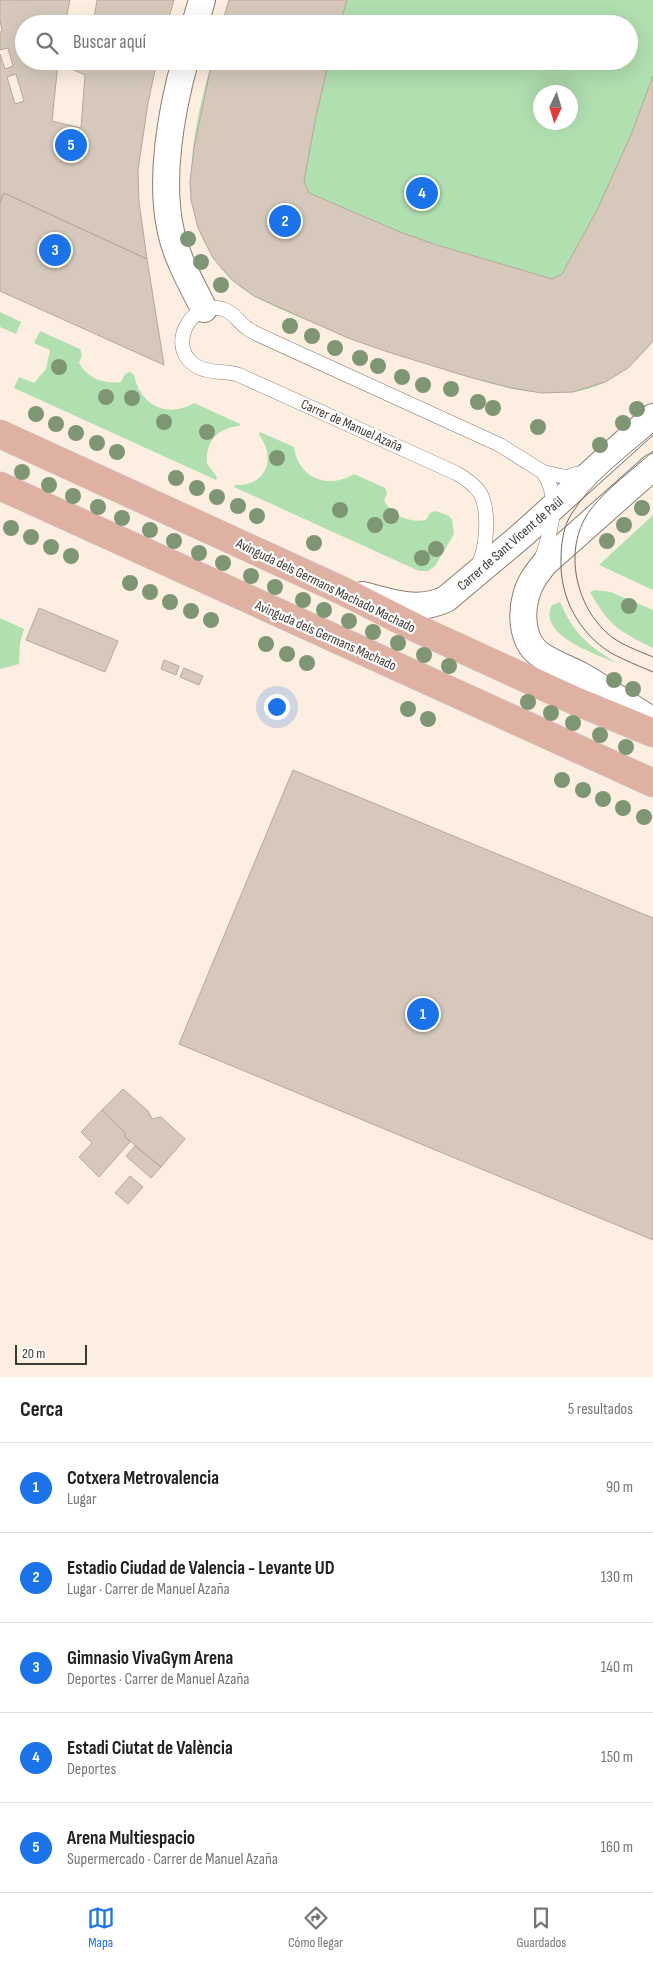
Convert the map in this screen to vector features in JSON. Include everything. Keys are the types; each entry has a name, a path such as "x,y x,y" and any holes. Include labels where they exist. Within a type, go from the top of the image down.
{"main road":[{"name":"Avinguda dels Germans Machado Machado","path":"0,434 343,591 418,629 573,700 653,733"},
{"name":"Avinguda dels Germans Machado","path":"0,486 653,784"}],"street":[{"path":"198,15 202,0"},
{"path":"183,70 169,144 166,190 171,232 186,273 204,309"},
{"name":"Carrer de Sant Vicent de Paül","path":"343,591 415,607 434,605 446,599 653,417"},
{"path":"653,468 545,563 535,575 526,595 523,621 528,641 536,652 581,676 653,721"}],"lane":[{"path":"204,309 215,308 225,310 234,315 246,328 500,446 543,472 550,481 554,505 548,536 535,575"},
{"name":"Carrer de Manuel Azaña","path":"204,309 195,314 183,330 184,351 189,360 197,367 207,370 228,371 239,375 456,472 469,481 480,493 485,505 486,525 483,552 479,565 467,582"},
{"path":"543,472 566,476 578,474 598,466"}],"green space":[{"path":"229,0 653,0 653,341 626,369 595,387 572,392 539,392 506,387 442,369 327,329 267,303 243,289 231,279 220,267 203,239 196,219 192,197 191,174 196,127 210,70 638,70 638,15 225,15"},
{"path":"0,312 21,322 16,334 0,327"},
{"path":"40,331 80,349 82,355 79,363 92,377 103,381 121,382 125,374 130,372 134,375 142,394 156,406 174,410 194,403 240,424 219,433 210,443 207,464 217,477 216,480 14,388 19,377 34,383 46,369 50,350 34,343"},
{"path":"260,432 294,447 301,467 316,478 334,481 354,474 385,488 387,493 384,501 392,511 402,517 419,521 426,520 430,513 435,511 447,515 452,519 454,534 435,566 428,571 419,571 234,487 235,485 254,481 261,476 265,469 267,453 259,435"},
{"path":"653,515 653,590 599,565"},
{"path":"595,590 611,592 653,610 653,648 623,632 609,620 590,592"},
{"path":"560,602 582,638 617,663 571,642 553,626 549,616 552,605"},
{"path":"0,618 24,629 20,643 19,664 0,669"}],"building":[{"path":"0,0 70,0 67,15 15,15 15,70 57,70 52,121 81,128 85,75 74,70 155,70 138,170 139,202 147,259 4,193 0,202 0,54 5,69 13,66 8,48 0,50 0,32 2,31","holes":["16,74 24,101 15,104 7,77"]},
{"path":"97,0 174,0 170,15 94,15"},
{"path":"229,0 347,0 343,15 225,15"},
{"path":"210,70 327,70 304,181 309,193 400,232 552,279 562,274 597,210 631,135 653,76 653,341 628,368 605,382 573,392 542,393 511,388 469,377 348,338 254,296 231,279 213,258 198,228 191,200 190,182 194,148"},
{"path":"4,193 147,259 164,365 0,291 0,202"},
{"path":"39,608 118,641 105,672 26,640"},
{"path":"164,660 179,666 176,675 161,669"},
{"path":"184,668 203,676 199,685 180,677"},
{"path":"293,770 653,918 653,1240 179,1044"},
{"path":"123,1089 148,1111 152,1119 161,1117 185,1139 161,1167 124,1136 126,1134 102,1110"},
{"path":"102,1110 126,1134 124,1136 130,1142 99,1177 79,1157 92,1143 81,1132"},
{"path":"135,1146 161,1167 151,1178 126,1156"},
{"path":"130,1176 143,1187 128,1204 115,1193"}],"tram line":[{"path":"653,433 610,470 580,501 569,518 565,530 561,561 564,588 568,601 581,625 600,645 611,653 653,672"},
{"path":"653,451 613,486 591,509 582,524 575,556 580,590 595,620 616,640 653,657"}],"place":[{"name":"Arena Multiespacio","path":"71,145"},
{"name":"Estadi Ciutat de València","path":"422,193"},
{"name":"Estadio Ciudad de Valencia - Levante UD","path":"285,221"},
{"name":"Gimnasio VivaGym Arena","path":"55,250"},
{"name":"Cotxera Metrovalencia","path":"423,1014"}]}
